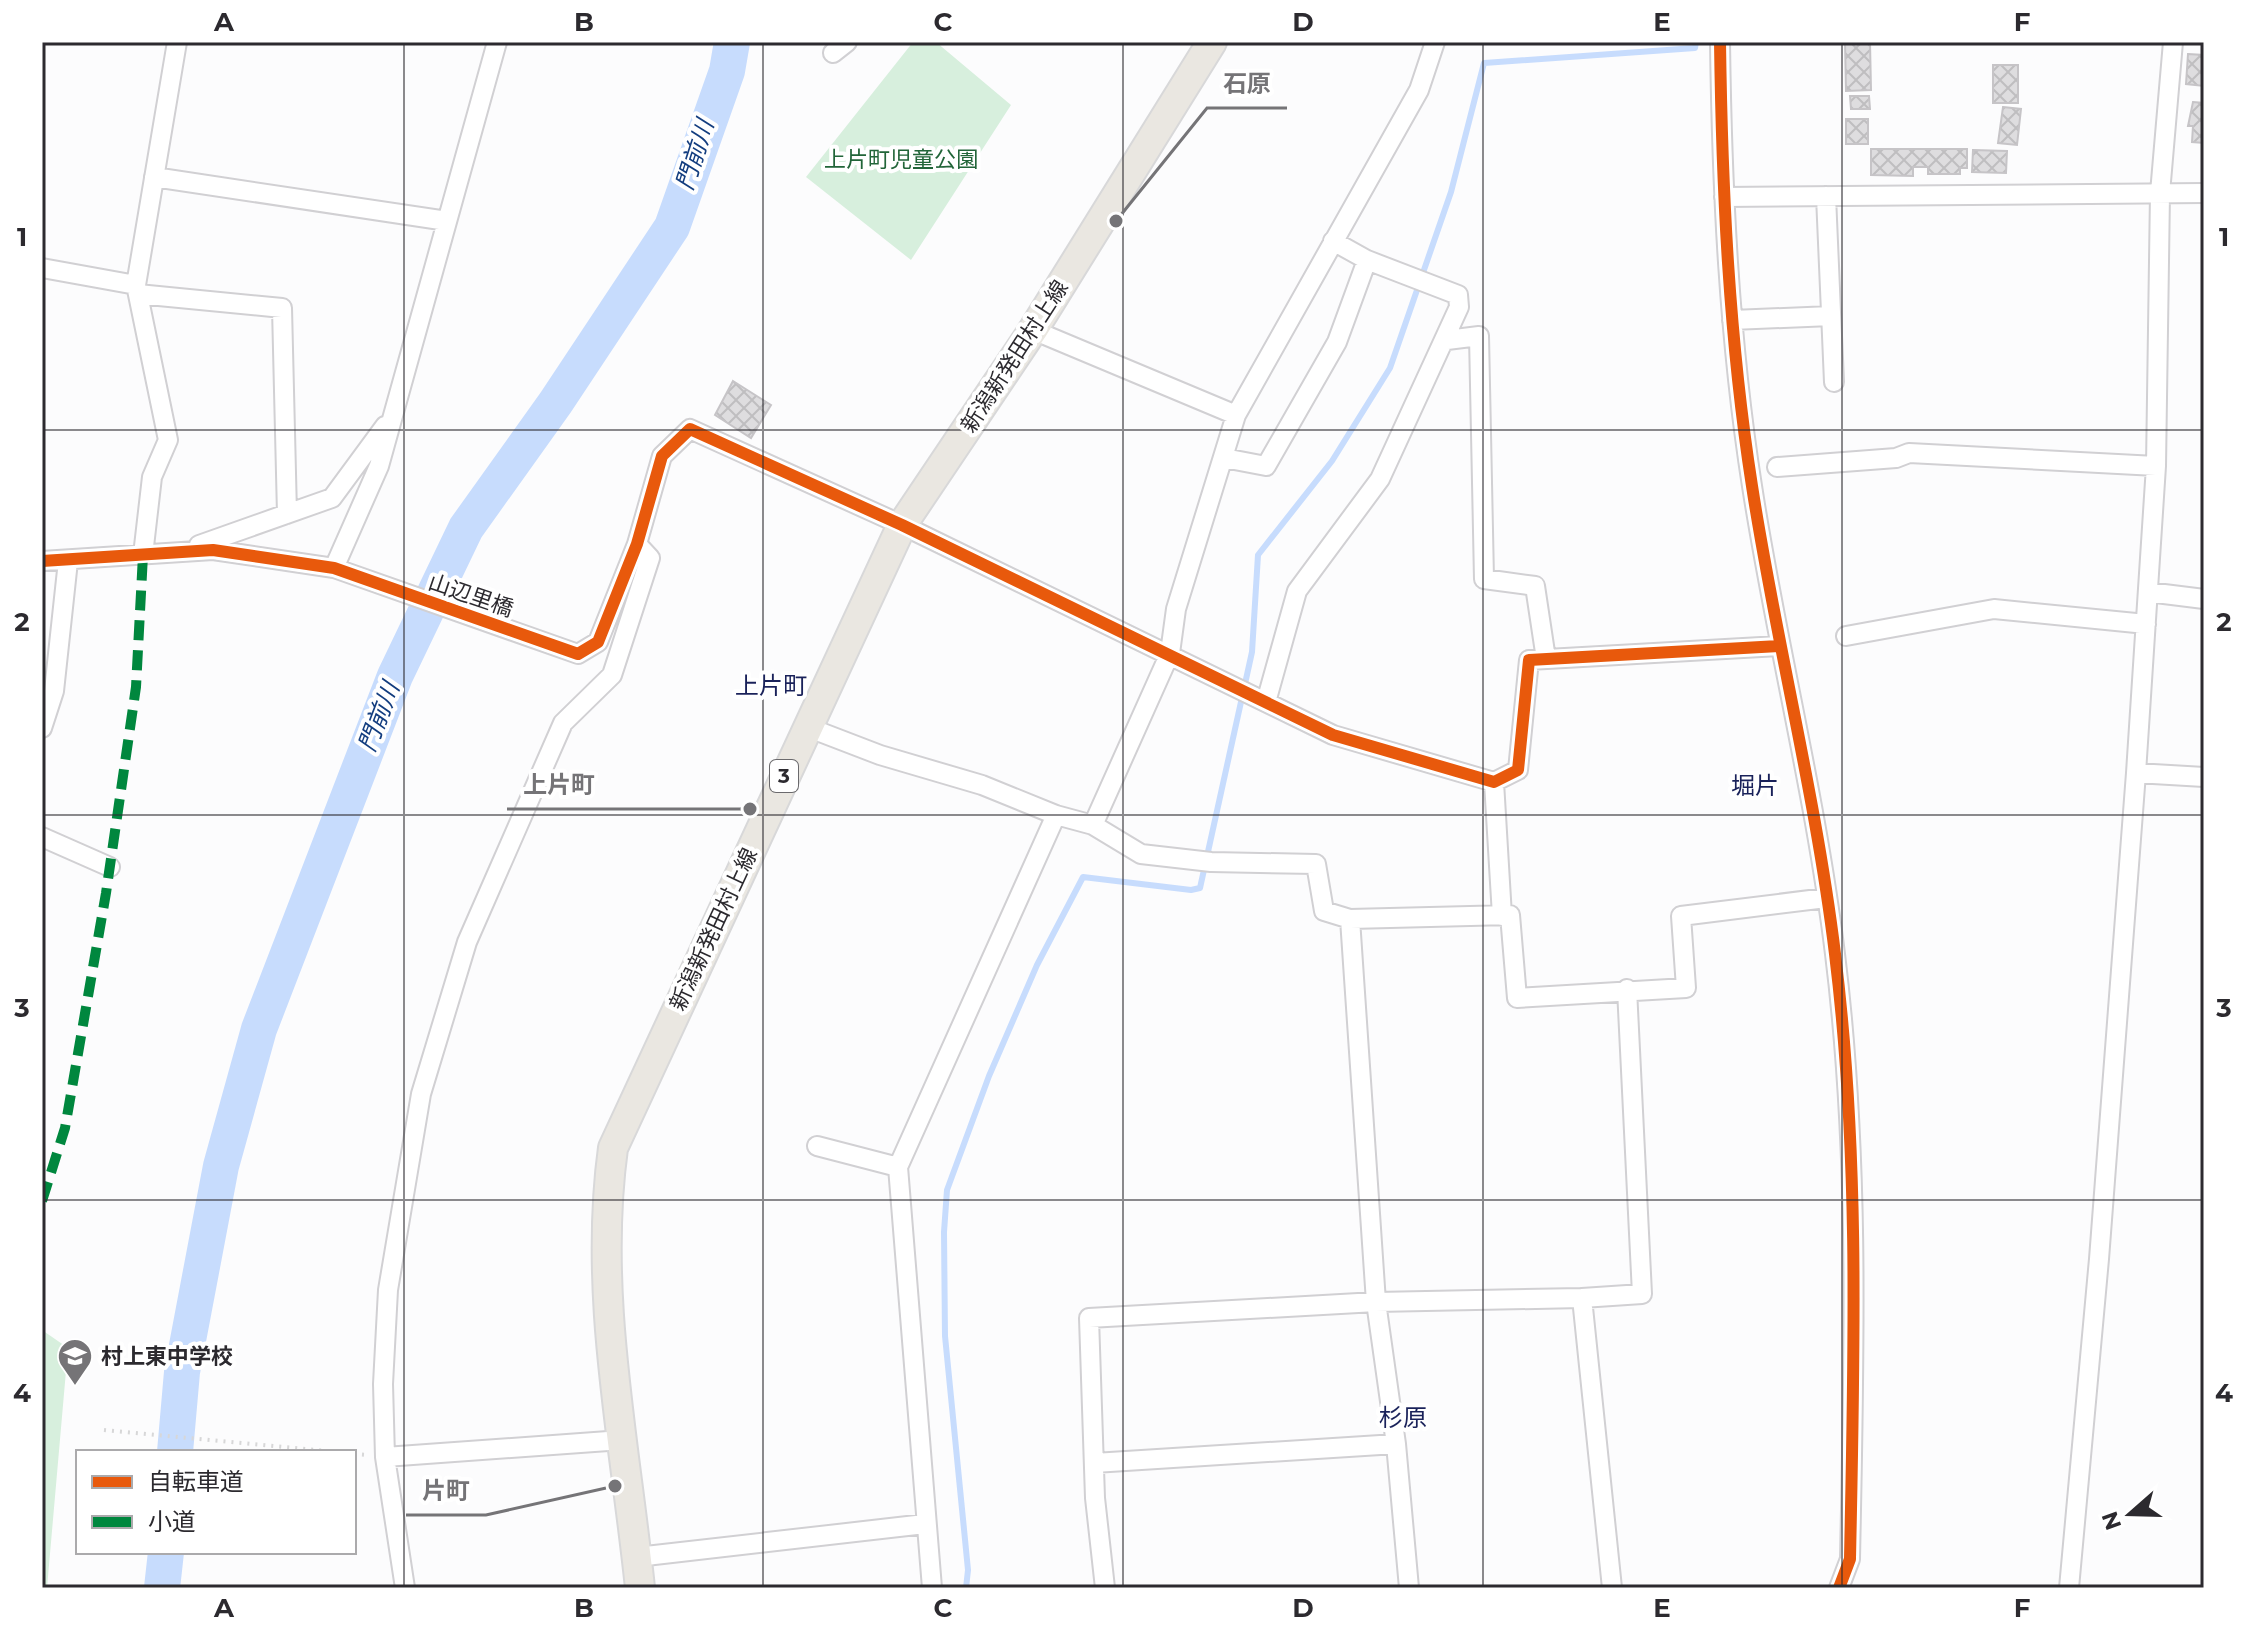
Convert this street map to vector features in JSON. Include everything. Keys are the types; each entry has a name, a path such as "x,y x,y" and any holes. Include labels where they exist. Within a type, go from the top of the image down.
{"main road":[{"name":"新潟新発田村上線","path":"640,1588 605,1260 607,1195 613,1148 902,525 1033,330 1212,42"}],"street":[{"path":"143,555 152,477 168,440 137,290 177,42"},
{"path":"342,571 379,466 497,42"},
{"path":"1093,825 1170,653 1176,609 1236,415 1419,90 1435,42"},
{"path":"1720,42 1724,197 1732,320 1752,485 1826,898 1848,1067 1855,1203 1850,1559 1839,1588"},
{"path":"2069,1588 2099,1259 2136,773 2156,466 2160,193 2173,42"},
{"path":"154,177 447,221"},
{"path":"1724,197 2204,193"},
{"path":"1826,196 1834,382"},
{"path":"1266,702 1297,591 1380,479 1447,340 1459,307 1458,295 1367,260 1333,241"},
{"path":"1224,458 1266,466 1337,342 1367,260"},
{"path":"42,268 137,290 282,308 287,514"},
{"path":"1732,320 1831,316"},
{"path":"1033,330 1236,415"},
{"path":"1447,340 1479,336 1484,579 1535,586 1546,659"},
{"path":"42,561 177,552 332,498 393,416"},
{"path":"405,1588 385,1457 383,1384 388,1290 421,1094 467,942 563,723 612,675 650,558 637,544 662,456 690,429 902,525 1333,735 1494,782 1518,770 1529,660 1779,646"},
{"path":"1777,467 1896,458 1909,453 2156,466"},
{"name":"山辺里橋","path":"177,552 213,550 342,571 578,654 598,642 637,544"},
{"path":"42,728 54,691 68,561"},
{"path":"2148,592 2204,599"},
{"path":"1846,636 1994,609 2146,624"},
{"path":"807,727 880,755 982,785 1056,815 1093,825 1141,854 1211,862 1316,864 1324,911 1350,919 1510,915 1517,998 1627,989 1686,988 1681,916 1826,898"},
{"path":"2136,773 2204,777"},
{"path":"1494,782 1502,916"},
{"path":"932,1588 898,1167 1056,815"},
{"path":"42,837 110,867"},
{"path":"1350,919 1376,1302 1396,1444 1409,1588"},
{"path":"1105,1588 1094,1463 1089,1318 1376,1302 1642,1294 1627,989"},
{"path":"817,1146 898,1167"},
{"path":"1582,1298 1612,1588"},
{"path":"385,1457 622,1440"},
{"path":"1094,1463 1396,1444"},
{"path":"637,1557 925,1524"}],"path":[{"path":"104,1430 316,1450"}],"green space":[{"name":"上片町児童公園","path":"913,42 936,42 1011,105 911,260 806,177"},
{"path":"42,1330 68,1348 47,1588 42,1588"}],"building":[{"path":"1845,42 1870,42 1871,90 1846,91"},
{"path":"2188,54 2204,55 2204,86 2186,84"},
{"path":"1993,65 2018,65 2018,103 1993,103"},
{"path":"1850,96 1869,96 1870,109 1851,109"},
{"path":"2193,102 2204,103 2204,143 2192,142 2193,126 2188,126"},
{"path":"2003,107 2021,109 2017,145 1998,143"},
{"path":"1846,119 1868,119 1868,144 1846,144"},
{"path":"1871,149 1967,149 1967,168 1960,168 1960,174 1928,174 1928,167 1913,167 1913,176 1871,175"},
{"path":"1973,150 2007,151 2006,173 1972,172"},
{"path":"733,381 771,405 751,438 715,415"}],"waterway":[{"name":"門前川","path":"175,1450 182,1372 221,1166 259,1029 395,676 466,528 556,402 672,227 727,71 732,42"},
{"path":"966,1588 968,1570 945,1336 944,1232 947,1190 989,1076 1037,965 1083,877 1191,890 1200,888 1252,652 1258,555 1332,461 1390,368 1451,192 1484,63 1695,48 1696,42"},
{"name":"門前川","path":"162,1588 166,1554"}],"marked path":[{"path":"42,1201 65,1128 106,893 136,687 143,555"}],"cycle path":[{"path":"1720,42 1728,264 1744,431 1827,895 1843,1030 1852,1181 1854,1332 1850,1559 1839,1588"},
{"path":"42,561 213,550 334,568 578,654 598,642 637,544 662,456 690,429 902,525 1333,735 1494,782 1518,770 1529,660 1779,646"}],"place":[{"name":"石原","path":"1116,221"},
{"name":"上片町","path":"750,809"},
{"name":"村上東中学校","path":"75,1387"},
{"name":"片町","path":"615,1486"}],"district":[{"name":"上片町","path":"771,686"},
{"name":"堀片","path":"1755,786"},
{"name":"杉原","path":"1403,1418"}]}
